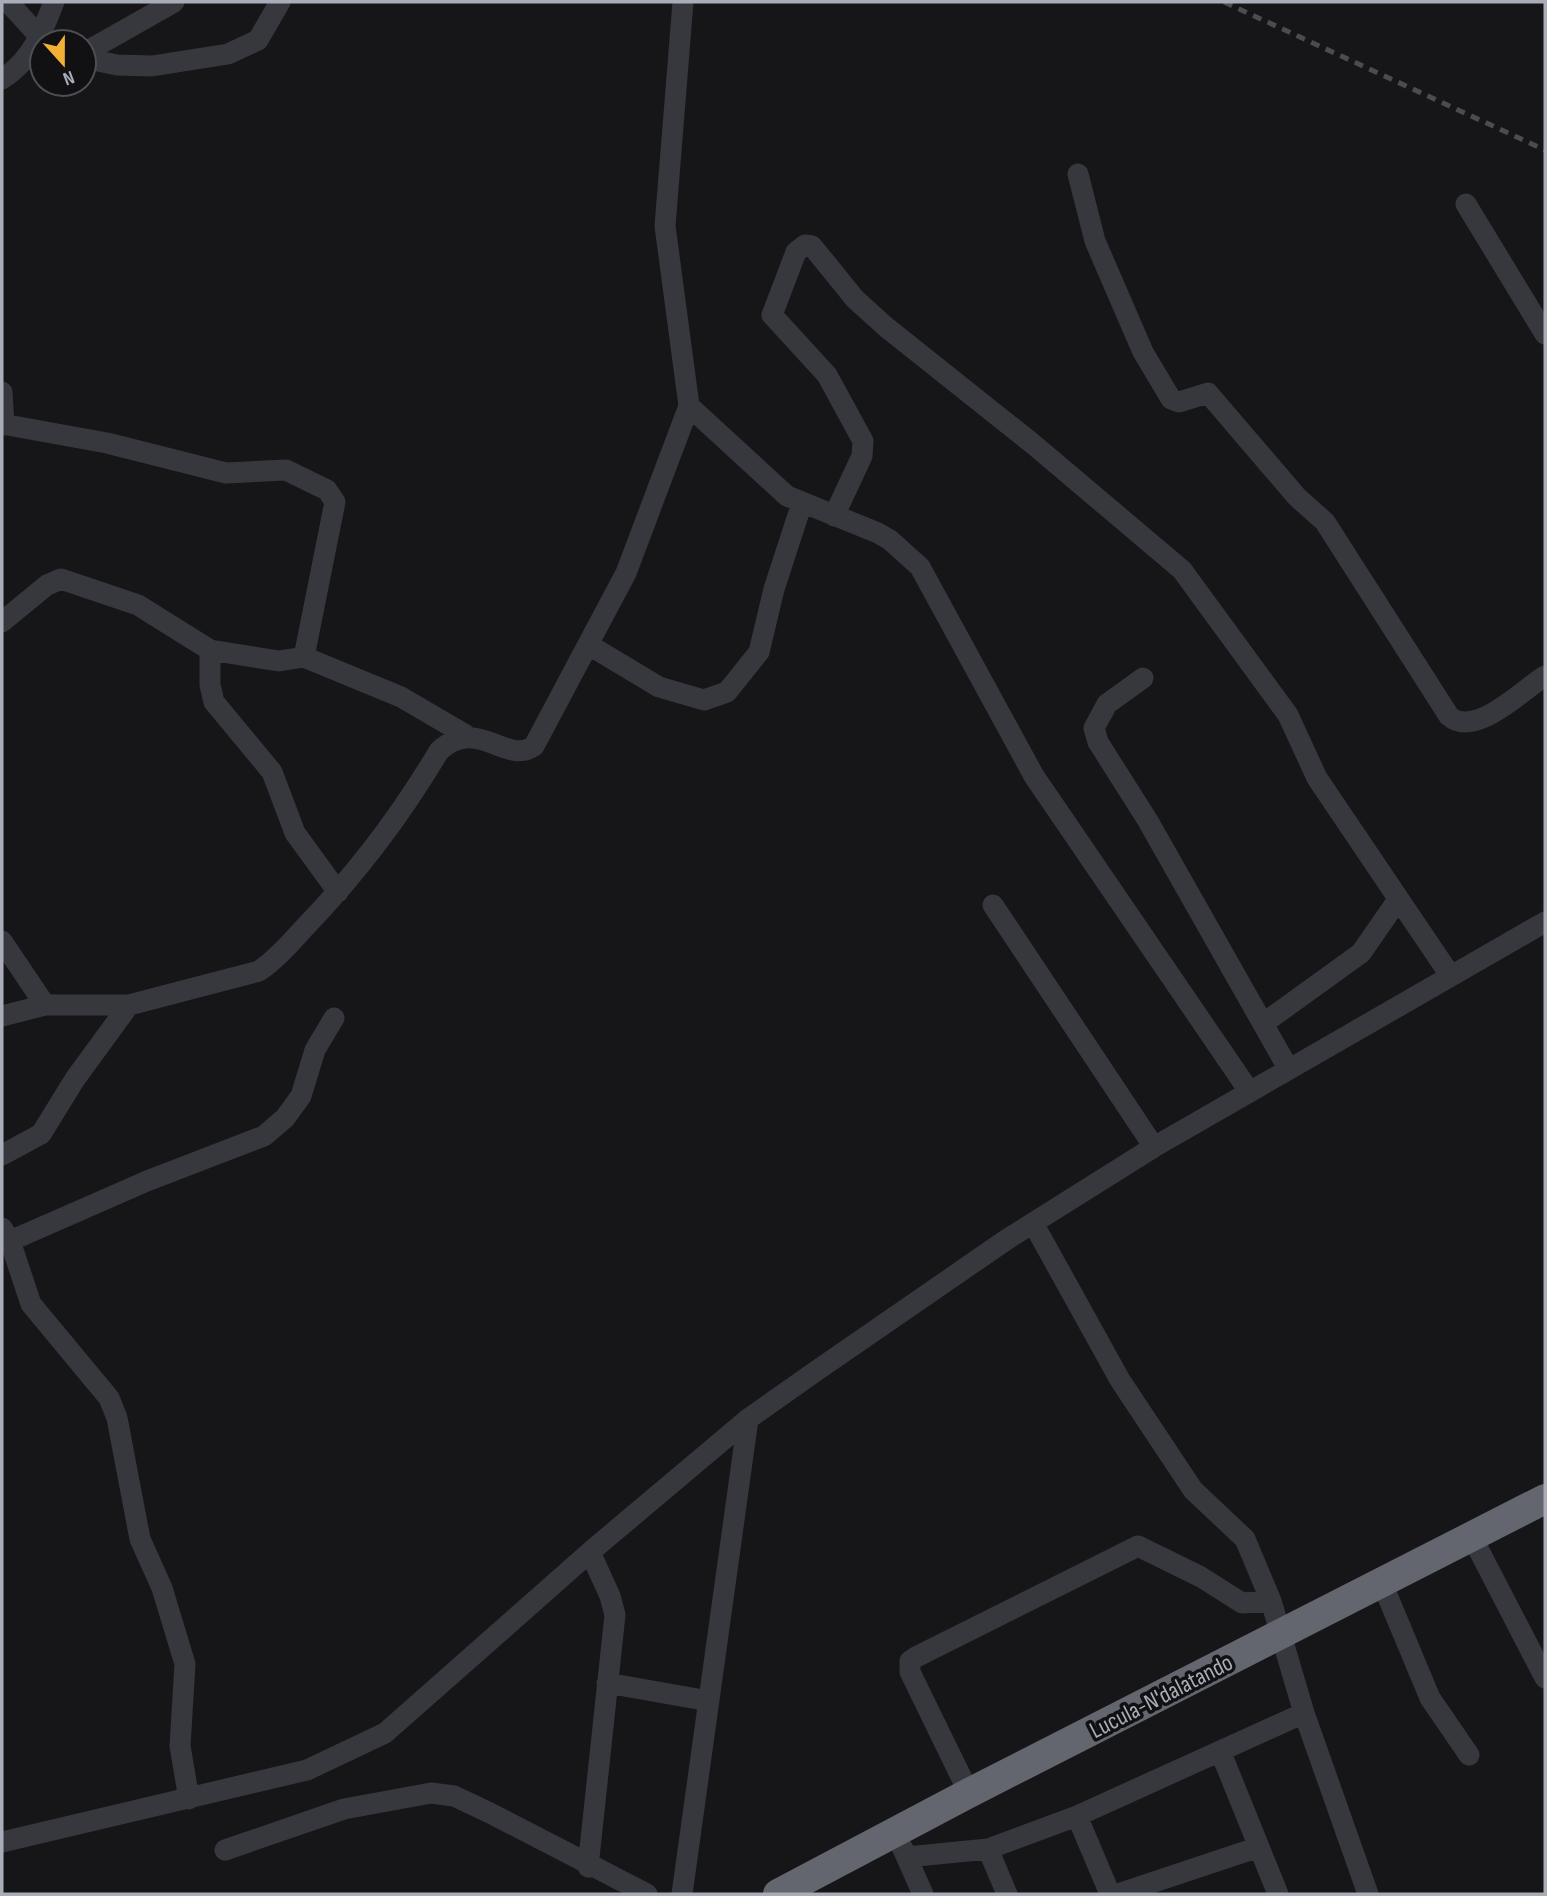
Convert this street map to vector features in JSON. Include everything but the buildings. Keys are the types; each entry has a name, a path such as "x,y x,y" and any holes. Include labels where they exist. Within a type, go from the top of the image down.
{"highway":[{"name":"Lucula-N'dalatando","path":"778,1894 901,1845 969,1793 1545,1499"}],"street":[{"path":"8,2 32,28"},
{"path":"44,28 54,2"},
{"path":"98,47 174,2"},
{"path":"98,59 117,65 152,66 228,54 258,40 279,2"},
{"path":"2,622 47,585 61,579 138,605 210,650 279,661 304,657 401,696 466,735 519,750 534,746 626,573 689,406 665,226 683,2"},
{"path":"2,79 28,63"},
{"path":"1078,174 1095,241 1143,352 1171,398 1179,402 1208,393 1297,497 1325,522 1449,716 1466,723 1487,718 1545,676"},
{"path":"1466,204 1545,334"},
{"path":"834,516 862,456 863,441 827,375 772,315 796,252 805,245 812,246 855,299 886,327 1033,444 1182,570 1288,715 1317,778 1397,901 1450,975"},
{"path":"2,392 3,424 107,443 226,473 286,470 327,489 335,502 304,657"},
{"path":"689,406 776,487 802,503 890,540 920,568 1034,776 1249,1091"},
{"path":"589,645 659,687 704,700 727,692 759,652 774,589 802,503"},
{"path":"210,650 210,685 215,702 272,772 295,833 338,892"},
{"path":"1143,678 1107,704 1094,728 1098,742 1148,821 1288,1068"},
{"path":"2,1016 45,1005 129,1005 259,971 273,960 338,892 404,810 439,751 455,738 466,735"},
{"path":"1264,1023 1362,953 1397,901"},
{"path":"993,905 1154,1147"},
{"path":"2,1842 307,1770 384,1733 590,1552 748,1419 1032,1223 1288,1068 1545,922"},
{"path":"2,941 45,1005"},
{"path":"2,1155 41,1134 75,1079 129,1005"},
{"path":"189,1799 180,1746 185,1664 162,1588 140,1539 117,1418 109,1398 31,1304 6,1234 264,1136 285,1118 301,1096 315,1050 334,1018"},
{"path":"1032,1223 1120,1380 1193,1490 1245,1539 1271,1601 1304,1713 1368,1894"},
{"path":"682,1894 748,1419"},
{"path":"1472,1537 1545,1678"},
{"path":"969,1793 910,1672 911,1661 916,1657 1138,1546 1191,1572 1242,1603 1271,1601"},
{"path":"589,1867 615,1615 610,1596 590,1552"},
{"path":"1382,1583 1430,1698 1469,1755"},
{"path":"607,1683 709,1701"},
{"path":"923,1894 901,1845 988,1849 1077,1816 1221,1753 1304,1713"},
{"path":"1221,1753 1278,1894"},
{"path":"225,1850 344,1809 431,1793 454,1796 589,1867 647,1894"},
{"path":"1077,1816 1110,1894"},
{"path":"1118,1894 1259,1847"},
{"path":"988,1849 1007,1894"}],"railway":[{"path":"1224,2 1545,150"}]}
